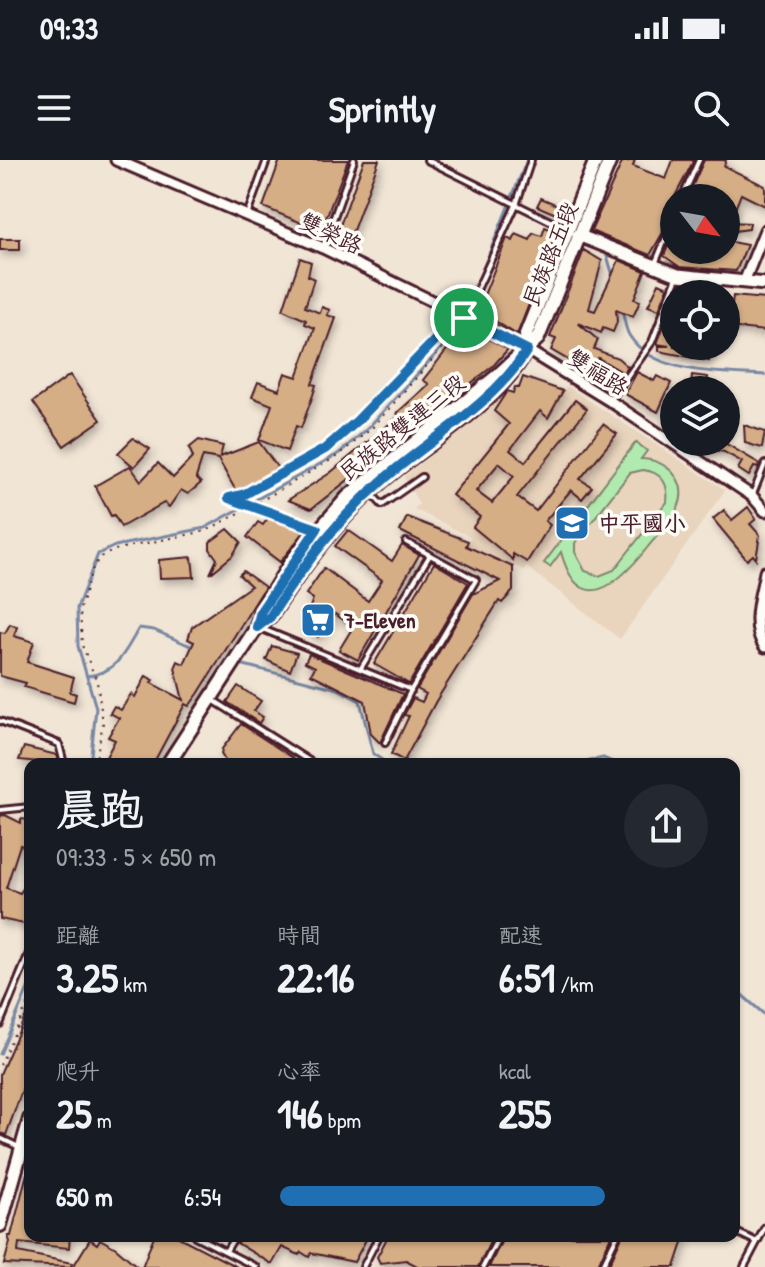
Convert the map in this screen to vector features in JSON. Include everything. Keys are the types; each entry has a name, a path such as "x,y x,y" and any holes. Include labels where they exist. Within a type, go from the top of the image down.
{"main road":[{"name":"民族路五段","path":"527,350 538,338 596,160"},
{"name":"民族路五段","path":"573,232 610,160"},
{"name":"民族路雙連三段","path":"172,758 257,627 270,617 322,532 366,487 502,384 527,350"},
{"path":"0,1225 24,1143"}],"street":[{"name":"雙榮路","path":"116,160 323,248 527,350"},
{"path":"744,282 765,230"},
{"path":"573,232 678,275 765,284"},
{"name":"雙福路","path":"527,350 752,496 765,511"},
{"path":"765,572 756,622 758,639 765,647"}],"lane":[{"path":"247,215 267,160"},
{"path":"323,248 354,160"},
{"path":"427,160 573,232"},
{"path":"464,318 516,205 531,160"},
{"path":"688,184 699,160"},
{"path":"654,267 660,252"},
{"path":"610,401 652,342 678,275"},
{"path":"322,532 229,498 245,494 284,474 342,436 447,328 454,313"},
{"path":"752,496 765,464"},
{"path":"366,487 382,505 422,477"},
{"path":"385,743 411,690 476,580 406,542"},
{"path":"361,668 430,555"},
{"path":"257,627 411,690"},
{"path":"211,698 305,758"},
{"path":"0,721 59,744 62,758"},
{"path":"0,810 24,808"},
{"path":"0,1024 24,966"},
{"path":"0,1138 24,1143"},
{"path":"744,1267 765,1227"},
{"path":"740,1234 757,1242"},
{"path":"206,1242 256,1267"},
{"path":"225,1252 231,1242"},
{"path":"363,1267 376,1242"},
{"path":"483,1267 496,1242"},
{"path":"602,1267 614,1242"}],"path":[{"path":"96,758 103,723 97,682 82,645 80,609 100,557 118,549 206,531 250,507"},
{"path":"0,1065 24,1012"}],"shaded area":[{"name":"中平國小","path":"567,386 660,447 660,456 673,456 725,490 620,639 527,567 524,570 467,545 471,537 414,509 419,504 404,477 501,397 544,414"}],"green space":[{"path":"636,442 647,451 641,459 659,463 673,473 681,489 678,508 636,561 613,582 601,589 589,590 579,585 569,573 561,552 550,567 544,563","holes":["643,470 655,473 663,480 667,502 614,570 599,576 585,571 575,552 575,543 630,473"]}],"building":[{"path":"280,160 348,160 321,231 263,207"},
{"path":"364,160 379,160 348,244 335,239"},
{"path":"635,160 633,166 666,179 673,160 694,160 681,184 660,184 660,238 650,255 591,231 622,162"},
{"path":"704,160 726,160 724,166 765,186 765,206 741,194 740,197 740,184 693,184"},
{"path":"541,198 567,209 563,217 537,206"},
{"path":"740,222 750,223 749,229 740,230"},
{"path":"545,227 557,232 517,335 478,310 507,238 513,241 516,234 530,240 533,233 542,236"},
{"path":"0,239 20,239 20,250 0,250"},
{"path":"740,244 747,245 740,262"},
{"path":"584,250 602,261 589,309 595,311 619,260 645,271 634,299 640,301 633,317 616,310 617,322 613,332 603,328 601,333 578,323 598,340 594,349 618,358 628,367 624,373 598,358 591,373 551,350 556,339 550,337"},
{"path":"300,258 311,262 308,276 314,279 305,307 320,313 322,307 330,310 327,315 336,318 312,384 316,385 301,428 296,426 287,451 259,440 272,405 252,397 258,382 279,390 285,373 297,377 315,328 305,324 306,320 283,310"},
{"path":"676,264 739,264 736,271 680,267"},
{"path":"659,283 660,283 659,310 648,306"},
{"path":"740,297 765,299 765,331 740,328"},
{"path":"473,331 508,349 493,366 311,509 288,500 330,473 399,416 397,413 429,384 423,380 456,338 464,343"},
{"path":"637,372 654,381 657,376 660,378 658,412 625,394"},
{"path":"70,375 101,420 64,446 33,402"},
{"path":"523,377 563,391 548,418 540,411 510,450 525,462 575,400 587,409 517,497 536,511 603,424 617,434 580,479 592,487 582,499 571,490 545,521 550,525 527,562 513,554 513,560 473,527 480,517 452,495 509,424 494,411 507,391 513,393 515,387 519,388","holes":["499,463 514,476 492,503 476,491"]},
{"path":"744,425 765,432 762,448 745,443"},
{"path":"133,438 150,449 134,467 118,453"},
{"path":"199,440 223,446 220,457 259,442 277,467 270,474 236,491 218,459 203,456 196,478 201,483 188,494 181,490 169,507 164,503 121,527 114,515 111,516 95,486 130,466 141,481 158,463 173,478 193,457 189,448"},
{"path":"740,452 760,464 749,476 738,469 742,462 731,456 740,456"},
{"path":"748,507 756,519 750,524 760,535 756,559 753,555 747,560 713,519 724,510 732,520"},
{"path":"407,517 468,541 466,546 513,567 513,591 502,603 499,601 436,701 406,758 391,754 409,716 404,715 413,698 422,702 426,694 417,689 473,594 500,581 400,531"},
{"path":"268,518 305,531 280,562 247,537 258,522 263,525"},
{"path":"228,529 241,542 232,556 210,574 217,559 210,549 210,542"},
{"path":"348,530 392,561 402,545 419,555 358,660 339,650 353,627 335,614 318,637 303,625 313,599 306,594 324,568 368,601 382,580 335,546"},
{"path":"192,557 194,577 160,578 159,560"},
{"path":"434,563 468,583 409,684 374,664"},
{"path":"243,571 265,587 198,694 189,706 185,704 156,758 106,758 115,740 108,737 119,718 110,713 114,706 121,710 131,694 135,697 146,676 153,680 151,683 183,700 175,668 178,661 184,664 194,642 188,639 192,627 251,586 239,575"},
{"path":"10,624 17,627 14,636 34,642 27,662 74,677 70,692 76,694 74,702 24,687 26,683 0,676 0,632 5,633"},
{"path":"272,646 297,653 290,671 266,660"},
{"path":"309,654 403,694 380,743 371,734 365,701 311,674 315,667 305,662"},
{"path":"238,686 261,701 254,711 263,717 259,723 227,702"},
{"path":"241,724 293,758 223,758 222,749"},
{"path":"24,747 57,755 58,758 24,758 19,760"},
{"path":"5,815 21,823 21,819 24,819 24,846 20,845 6,888 20,893 24,887 24,924 0,919 0,816"},
{"path":"24,1020 24,1085 6,1135 0,1133 0,1074"},
{"path":"24,1185 24,1242 70,1242 69,1248 19,1243 18,1252 72,1263 71,1267 4,1264 10,1242 8,1236 11,1236"},
{"path":"88,1242 105,1242 138,1267 73,1267"},
{"path":"152,1242 189,1242 237,1267 142,1267"},
{"path":"365,1242 354,1262 311,1253 309,1257 301,1252 299,1255 282,1247 272,1264 237,1243"},
{"path":"385,1242 490,1242 478,1267 419,1267 406,1260 380,1263 377,1257"},
{"path":"501,1242 608,1242 597,1267 489,1267"},
{"path":"619,1242 683,1242 675,1267 608,1267"}],"waterway":[{"path":"470,301 527,160"},
{"path":"514,206 543,220"},
{"path":"606,252 613,276"},
{"path":"622,310 629,335 640,348 655,358 691,369 765,375"},
{"path":"91,758 96,708 78,646 77,608 98,554 115,546 205,528 338,454 366,430 457,331 462,319"},
{"path":"87,676 113,666 139,628 154,630 195,648"},
{"path":"240,664 338,689 360,701 373,754 379,758"},
{"path":"740,993 765,1015"},
{"path":"0,1054 24,998"}],"place":[{"name":"中平國小","path":"572,523"},
{"name":"7-Eleven","path":"318,620"}],"route":[{"path":"454,313 464,318 527,350 512,374 355,504 302,567 270,617 257,627 261,611 292,561 317,529 229,498 239,497 309,460 342,436 447,328 454,313"}]}
